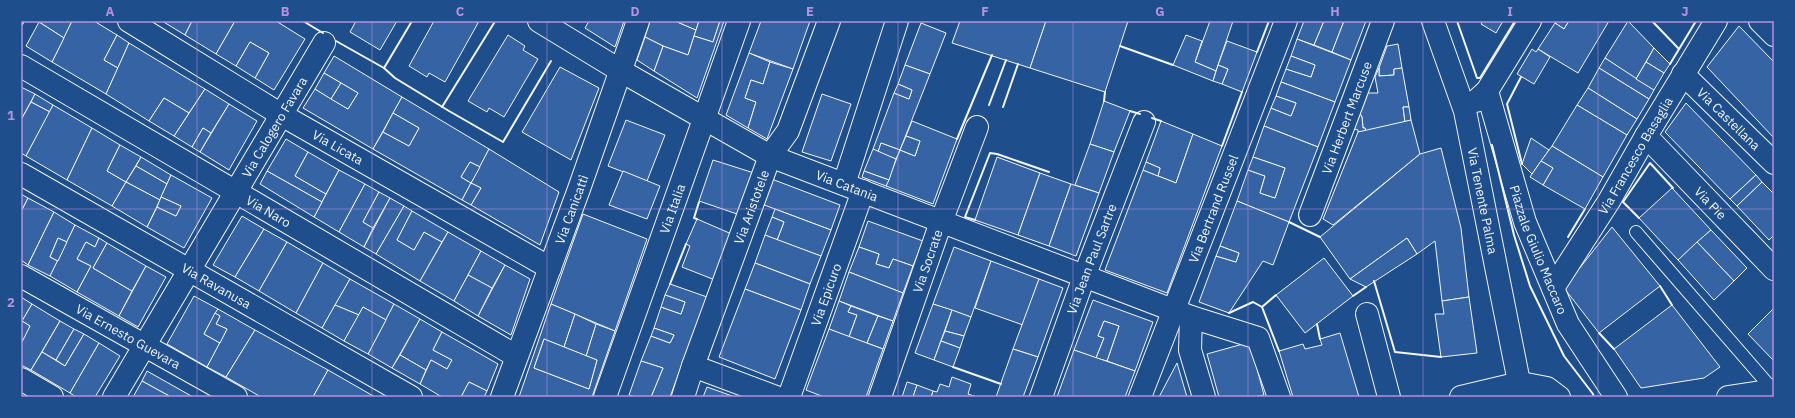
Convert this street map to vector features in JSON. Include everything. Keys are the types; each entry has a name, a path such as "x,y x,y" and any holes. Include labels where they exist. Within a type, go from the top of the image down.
{"street":[{"name":"Via Licata","path":"129,21 280,114 550,268"},
{"name":"Via Catania","path":"539,21 569,29 621,71 770,156 1182,314 1258,338 1279,397"},
{"name":"Via Canicattì","path":"502,397 550,268 638,21"},
{"name":"Via Italia","path":"605,397 739,21"},
{"name":"Via Aristotele","path":"683,397 770,156 788,131 829,21"},
{"name":"Via Epicuro","path":"789,397 853,188 897,21"},
{"name":"Via Bertrand Russel","path":"1140,397 1182,314 1286,21"},
{"name":"Via Herbert Marcuse","path":"1310,215 1383,21"},
{"name":"Via Tenente Palma","path":"1433,21 1465,111 1521,390"},
{"path":"1465,111 1487,91 1530,21"},
{"name":"Via Francesco Basaglia","path":"1552,288 1609,201 1646,136 1716,21"},
{"path":"1760,21 1774,35"},
{"name":"Via Calogero Favara","path":"114,397 188,269 236,192 280,114 324,43"},
{"name":"Via Naro","path":"21,66 516,356"},
{"name":"Via Castellana","path":"1684,74 1774,163"},
{"name":"Piazzale Giulio Maccaro","path":"1487,91 1525,222 1552,288 1568,324 1616,397"},
{"name":"Via Jean Paul Sartre","path":"1041,397 1084,277 1144,122"},
{"name":"Via Socrate","path":"880,397 941,222 977,127"},
{"name":"Via Pie","path":"1646,136 1774,269"},
{"name":"Via Ravanusa","path":"21,174 411,397"},
{"name":"Via Ernesto Guevara","path":"21,276 236,397"},
{"path":"1182,314 1190,350 1204,397"},
{"path":"1367,314 1389,397"},
{"path":"693,366 776,397"},
{"path":"21,379 52,397"},
{"path":"1461,397 1547,388 1559,397"},
{"path":"1728,397 1774,390"}],"lane":[{"path":"1636,232 1774,390"}],"building":[{"path":"39,21 72,21 64,38"},
{"path":"72,21 94,21 117,35 104,60 118,68 106,94 52,62"},
{"path":"162,21 192,21 185,35"},
{"path":"192,21 235,21 216,54 185,35"},
{"path":"235,21 276,21 305,39 274,90 255,78 269,53 250,42 236,66 216,54"},
{"path":"356,21 397,21 380,50 350,32"},
{"path":"434,21 475,21 478,23 445,82 429,73 427,77 409,66"},
{"path":"589,21 624,21 615,47 585,28"},
{"path":"650,21 675,21 696,30 688,55 663,46 645,37"},
{"path":"675,21 699,21 696,30"},
{"path":"699,21 720,21 713,42 694,36"},
{"path":"720,21 724,21 697,98 654,71 663,46 688,55 694,36 713,42"},
{"path":"761,21 810,21 793,69 749,53"},
{"path":"960,21 1046,21 1030,68 952,43"},
{"path":"1046,21 1128,21 1105,92 1030,68"},
{"path":"1210,21 1233,21 1216,71 1195,62"},
{"path":"1304,21 1324,21 1314,45 1297,39"},
{"path":"1324,21 1344,21 1332,52 1314,45"},
{"path":"1344,21 1366,21 1351,60 1332,52"},
{"path":"1483,21 1503,21 1496,33 1481,24"},
{"path":"1557,21 1569,21 1564,29 1555,23"},
{"path":"1569,21 1609,21 1578,73 1538,49 1555,23 1564,29"},
{"path":"1628,21 1654,48 1636,79 1605,58"},
{"path":"39,22 64,38 52,62 26,46"},
{"path":"921,23 946,33 930,74 905,65"},
{"path":"1739,26 1774,62 1774,138 1707,67"},
{"path":"117,35 129,43 118,68 104,60"},
{"path":"508,35 525,46 523,50 538,59 504,117 489,108 487,112 468,101"},
{"path":"1186,35 1202,41 1195,62 1216,71 1213,81 1173,65"},
{"path":"645,37 663,46 654,71 637,60"},
{"path":"1297,39 1351,60 1335,102 1281,82 1286,69 1311,77 1315,65 1291,56"},
{"path":"1227,41 1257,52 1242,92 1222,84 1228,69 1218,65"},
{"path":"250,42 269,53 255,78 236,66"},
{"path":"129,43 205,89 189,113 164,98 149,121 106,94"},
{"path":"1398,44 1402,68 1394,69 1394,75 1379,76 1379,68 1387,46"},
{"path":"1654,48 1670,64 1664,73 1646,62"},
{"path":"1532,49 1536,52 1538,49 1550,57 1534,84 1517,74"},
{"path":"749,53 770,62 763,84 751,80 745,98 756,102 748,128 726,115"},
{"path":"334,56 402,97 373,149 303,108 315,89 348,109 358,93 324,73"},
{"path":"1291,56 1315,65 1311,77 1286,69"},
{"path":"1605,58 1654,90 1649,99 1599,68"},
{"path":"770,62 793,69 767,139 748,128 756,102 745,98 751,80 763,84"},
{"path":"1646,62 1664,73 1654,90 1636,79"},
{"path":"905,65 930,74 900,150 881,143 878,152 873,149 894,93 909,99 912,90 898,84"},
{"path":"1218,65 1228,69 1222,84 1213,81"},
{"path":"560,67 599,88 571,160 522,132"},
{"path":"1379,68 1379,76 1394,75 1394,69 1402,68 1409,107 1403,107 1405,122 1366,131 1365,128 1363,128 1362,117 1360,114 1368,93 1378,93 1375,77"},
{"path":"1599,68 1649,99 1637,119 1588,88"},
{"path":"324,73 341,83 331,99 315,89"},
{"path":"1281,82 1335,102 1318,147 1264,126 1271,108 1291,116 1296,103 1276,96"},
{"path":"341,83 358,93 348,109 331,99"},
{"path":"898,84 912,90 909,99 894,93"},
{"path":"21,87 35,94 21,120"},
{"path":"1588,88 1637,119 1627,135 1577,105"},
{"path":"205,89 229,104 211,133 203,128 192,147 174,136"},
{"path":"35,94 53,105 50,112 31,102"},
{"path":"822,94 851,104 831,161 802,152"},
{"path":"1276,96 1296,103 1291,116 1271,108"},
{"path":"402,97 489,149 480,167 470,162 461,177 471,183 462,200 373,149 383,132 409,146 419,128 393,113"},
{"path":"164,98 189,113 174,136 149,121"},
{"path":"1104,101 1130,111 1114,152 1090,144"},
{"path":"31,102 50,112 26,156 21,153 21,120"},
{"path":"1686,103 1756,175 1730,199 1665,132"},
{"path":"229,104 257,121 229,170 200,152"},
{"path":"53,105 92,128 67,180 26,156"},
{"path":"1577,105 1627,135 1603,177 1552,146"},
{"path":"1403,107 1409,107 1411,120 1405,122"},
{"path":"393,113 419,128 409,146 383,132"},
{"path":"1360,114 1362,117 1363,128 1365,128 1366,131 1358,132 1358,130 1354,129"},
{"path":"626,120 665,135 647,181 608,166"},
{"path":"1411,120 1420,154 1333,225 1323,219 1358,132"},
{"path":"912,121 957,139 933,204 886,186 900,150 915,156 920,141 906,136"},
{"path":"1161,121 1193,134 1176,183 1158,176 1160,168 1146,162"},
{"path":"1264,126 1318,147 1289,222 1237,201 1248,170 1265,176 1260,193 1275,198 1285,168 1253,157"},
{"path":"92,128 120,145 107,171 126,182 112,206 67,180"},
{"path":"203,128 211,133 200,152 192,147"},
{"path":"1193,134 1222,146 1167,293 1105,270 1143,170 1176,183"},
{"path":"906,136 920,141 915,156 900,150"},
{"path":"1531,138 1549,150 1532,174 1522,164"},
{"path":"286,139 308,152 295,176 326,194 322,202 267,171"},
{"path":"881,143 900,150 896,159 878,152"},
{"path":"1090,144 1114,152 1099,193 1075,185"},
{"path":"120,145 141,157 126,182 107,171"},
{"path":"1552,146 1603,177 1585,209 1543,185 1553,168 1541,161"},
{"path":"1441,148 1461,228 1469,297 1442,301 1435,241 1417,254 1407,238 1350,279 1320,237 1420,154"},
{"path":"489,149 559,192 540,245 471,205 481,188 471,183"},
{"path":"873,149 896,159 889,180 864,171"},
{"path":"308,152 339,170 326,194 295,176"},
{"path":"141,157 171,175 167,184 136,166"},
{"path":"997,157 1040,173 1018,235 975,220"},
{"path":"1253,157 1285,168 1275,198 1260,193 1265,176 1248,170"},
{"path":"713,160 754,173 740,215 699,201"},
{"path":"1541,161 1553,168 1543,185 1530,177"},
{"path":"470,162 480,167 471,183 461,177"},
{"path":"1146,162 1160,168 1158,176 1143,170"},
{"path":"136,166 167,184 160,200 126,182"},
{"path":"339,170 365,184 339,232 314,217"},
{"path":"267,171 322,202 314,217 260,184"},
{"path":"623,171 660,186 647,219 609,205"},
{"path":"864,171 889,180 886,186 862,177"},
{"path":"1040,173 1071,184 1049,246 1018,235"},
{"path":"171,175 212,198 184,248 147,227 157,207 176,216 181,206 161,197"},
{"path":"1756,175 1762,182 1737,206 1730,199"},
{"path":"769,178 840,205 831,230 759,203"},
{"path":"126,182 160,200 147,227 112,206"},
{"path":"1762,182 1774,194 1774,235 1769,240 1737,206"},
{"path":"471,183 481,188 471,205 462,200"},
{"path":"365,184 379,192 363,222 373,228 364,247 339,232"},
{"path":"1071,184 1099,193 1076,256 1049,246"},
{"path":"1672,188 1711,230 1678,260 1639,218"},
{"path":"379,192 390,198 373,228 363,222"},
{"path":"21,194 28,198 21,212"},
{"path":"161,197 181,206 176,216 157,207"},
{"path":"28,198 54,212 28,265 21,260 21,212"},
{"path":"390,198 404,206 376,254 364,247"},
{"path":"1237,201 1289,222 1273,265 1263,261 1229,313 1199,302 1216,256 1236,262 1239,253 1220,246"},
{"path":"404,206 412,211 397,240 414,250 424,232 442,242 420,281 376,254"},
{"path":"775,209 831,230 821,256 777,240 784,222 772,217"},
{"path":"412,211 448,232 442,242 424,232 414,250 397,240"},
{"path":"54,212 75,225 67,242 58,238 50,257 58,261 50,276 28,265"},
{"path":"583,214 647,239 615,331 551,304"},
{"path":"242,216 264,229 235,277 213,265"},
{"path":"772,217 784,222 777,240 765,235"},
{"path":"697,219 734,235 715,280 682,267 690,246 686,244"},
{"path":"868,221 923,241 913,266 893,259 889,268 876,264 879,254 859,247"},
{"path":"75,225 99,238 95,247 86,242 77,259 91,266 77,292 50,276"},
{"path":"1612,227 1660,286 1599,333 1564,288"},
{"path":"264,229 287,242 259,291 235,277"},
{"path":"1711,230 1747,268 1734,281 1697,242"},
{"path":"448,232 481,251 454,301 420,281"},
{"path":"765,235 821,256 810,284 755,263"},
{"path":"58,238 67,242 58,261 50,257"},
{"path":"99,238 107,243 93,268 132,291 119,316 77,292 91,266 77,259 86,242 95,247"},
{"path":"1407,238 1417,254 1366,287 1350,279"},
{"path":"287,242 323,263 296,313 259,291"},
{"path":"1697,242 1734,281 1714,300 1678,260"},
{"path":"107,243 146,266 132,291 93,268"},
{"path":"1220,246 1239,253 1236,262 1216,256"},
{"path":"859,247 879,254 876,264 889,268 893,259 913,266 903,293 849,272"},
{"path":"954,247 991,261 971,317 933,304"},
{"path":"481,251 505,265 492,288 468,275"},
{"path":"1324,258 1353,296 1305,333 1276,295"},
{"path":"991,261 1039,279 1023,325 975,308"},
{"path":"323,263 350,279 322,328 296,313"},
{"path":"755,263 810,284 801,310 745,289"},
{"path":"505,265 530,279 511,335 478,316"},
{"path":"146,266 166,277 138,327 119,316"},
{"path":"849,272 903,293 893,321 839,301"},
{"path":"468,275 492,288 478,316 454,301"},
{"path":"350,279 394,304 386,320 363,307 359,315 335,305"},
{"path":"1039,279 1063,288 1038,357 1013,349"},
{"path":"670,284 707,297 670,397 651,397 663,368 641,361 651,336 670,343 674,335 654,328 661,307 681,314 685,302 665,295"},
{"path":"745,289 801,310 775,379 719,357"},
{"path":"665,295 685,302 681,314 661,307"},
{"path":"194,296 218,309 204,334 220,343 207,367 167,344"},
{"path":"21,297 32,304 21,323"},
{"path":"1469,297 1477,353 1441,357 1435,314 1444,314 1442,301"},
{"path":"1093,300 1153,322 1135,371 1107,361 1119,326 1104,321 1098,336 1104,338 1096,358 1074,350"},
{"path":"839,301 851,306 848,312 857,315 849,337 829,329"},
{"path":"32,304 60,321 31,370 21,365 21,341 30,326 22,321"},
{"path":"394,304 420,319 392,368 368,354"},
{"path":"551,304 575,314 564,347 544,339 534,368 589,389 597,360 586,356 596,324 615,331 592,397 519,397"},
{"path":"933,304 952,310 934,360 915,353"},
{"path":"335,305 359,315 344,341 322,328"},
{"path":"1672,305 1720,367 1704,378 1641,388 1614,349"},
{"path":"851,306 878,316 867,343 849,337 857,315 848,312"},
{"path":"363,307 386,320 368,354 344,341"},
{"path":"1774,308 1774,361 1748,334"},
{"path":"218,309 255,330 226,377 207,367 227,329 216,324 220,316 215,313"},
{"path":"952,310 971,317 964,336 945,331"},
{"path":"215,313 220,316 216,324 227,329 220,343 204,334"},
{"path":"575,314 596,324 586,356 564,347"},
{"path":"878,316 893,321 883,349 867,343"},
{"path":"420,319 442,332 433,350 452,360 447,369 431,360 426,370 400,355"},
{"path":"22,321 30,326 22,342 21,323"},
{"path":"60,321 74,329 56,360 42,352"},
{"path":"1104,321 1119,326 1107,361 1096,358 1104,338 1098,336"},
{"path":"654,328 674,335 670,343 651,336"},
{"path":"74,329 84,334 65,366 56,360"},
{"path":"829,329 883,349 866,397 824,397 806,390"},
{"path":"255,330 328,370 313,397 261,397 226,377"},
{"path":"945,331 964,336 960,348 941,341"},
{"path":"442,332 498,364 487,391 469,382 461,397 442,397 420,384 431,360 447,369 452,360 433,350"},
{"path":"1340,333 1359,397 1293,397 1279,351 1303,344 1305,349 1322,345 1320,339"},
{"path":"84,334 99,343 70,393 31,370 42,352 65,366"},
{"path":"544,339 597,360 589,389 534,368"},
{"path":"941,341 960,348 953,367 934,360"},
{"path":"1250,342 1264,395 1254,397 1219,397 1207,354"},
{"path":"99,343 120,356 95,397 76,397 70,393"},
{"path":"1013,349 1038,357 1023,397 996,397"},
{"path":"1074,350 1135,371 1125,397 1057,397"},
{"path":"400,355 426,370 420,384 392,368"},
{"path":"641,361 663,368 651,397 636,397 629,395"},
{"path":"1177,363 1187,397 1159,397"},
{"path":"328,370 375,397 313,397"},
{"path":"147,371 193,397 171,397 142,381"},
{"path":"952,377 971,384 968,394 977,397 931,397 933,391 937,392 940,384 949,387"},
{"path":"142,381 171,397 133,397"},
{"path":"469,382 487,391 484,397 461,397"},
{"path":"907,382 917,385 913,397 902,397"},
{"path":"917,385 933,391 931,397 913,397"},
{"path":"707,387 735,397 703,397"}],"wall":[{"path":"21,26 24,21"},
{"path":"303,21 323,33"},
{"path":"384,68 412,21"},
{"path":"1257,52 1269,21"},
{"path":"1457,21 1477,78 1480,78 1515,21"},
{"path":"1652,21 1679,49"},
{"path":"1670,64 1696,21"},
{"path":"442,107 494,23"},
{"path":"336,41 384,68 395,78 503,142 551,61"},
{"path":"1120,46 1173,65"},
{"path":"957,139 992,55"},
{"path":"989,105 1006,60"},
{"path":"1003,107 1018,64"},
{"path":"1521,77 1507,104 1522,164"},
{"path":"1104,101 1105,92"},
{"path":"1222,146 1242,92"},
{"path":"1130,111 1140,114"},
{"path":"1152,118 1161,121"},
{"path":"1492,145 1514,235 1530,286 1564,356 1594,397"},
{"path":"975,220 965,217 990,153 1049,172"},
{"path":"1639,218 1623,202 1650,163 1673,188"},
{"path":"697,219 694,218 699,202"},
{"path":"1568,237 1585,209"},
{"path":"1289,222 1320,237"},
{"path":"670,284 686,244"},
{"path":"1374,281 1395,352 1441,357"},
{"path":"1660,286 1672,305"},
{"path":"1353,296 1366,287"},
{"path":"1276,295 1262,307 1279,351"},
{"path":"1229,313 1253,302 1262,307"},
{"path":"1317,324 1320,339"},
{"path":"1599,333 1614,349"},
{"path":"953,367 1001,384"}]}
